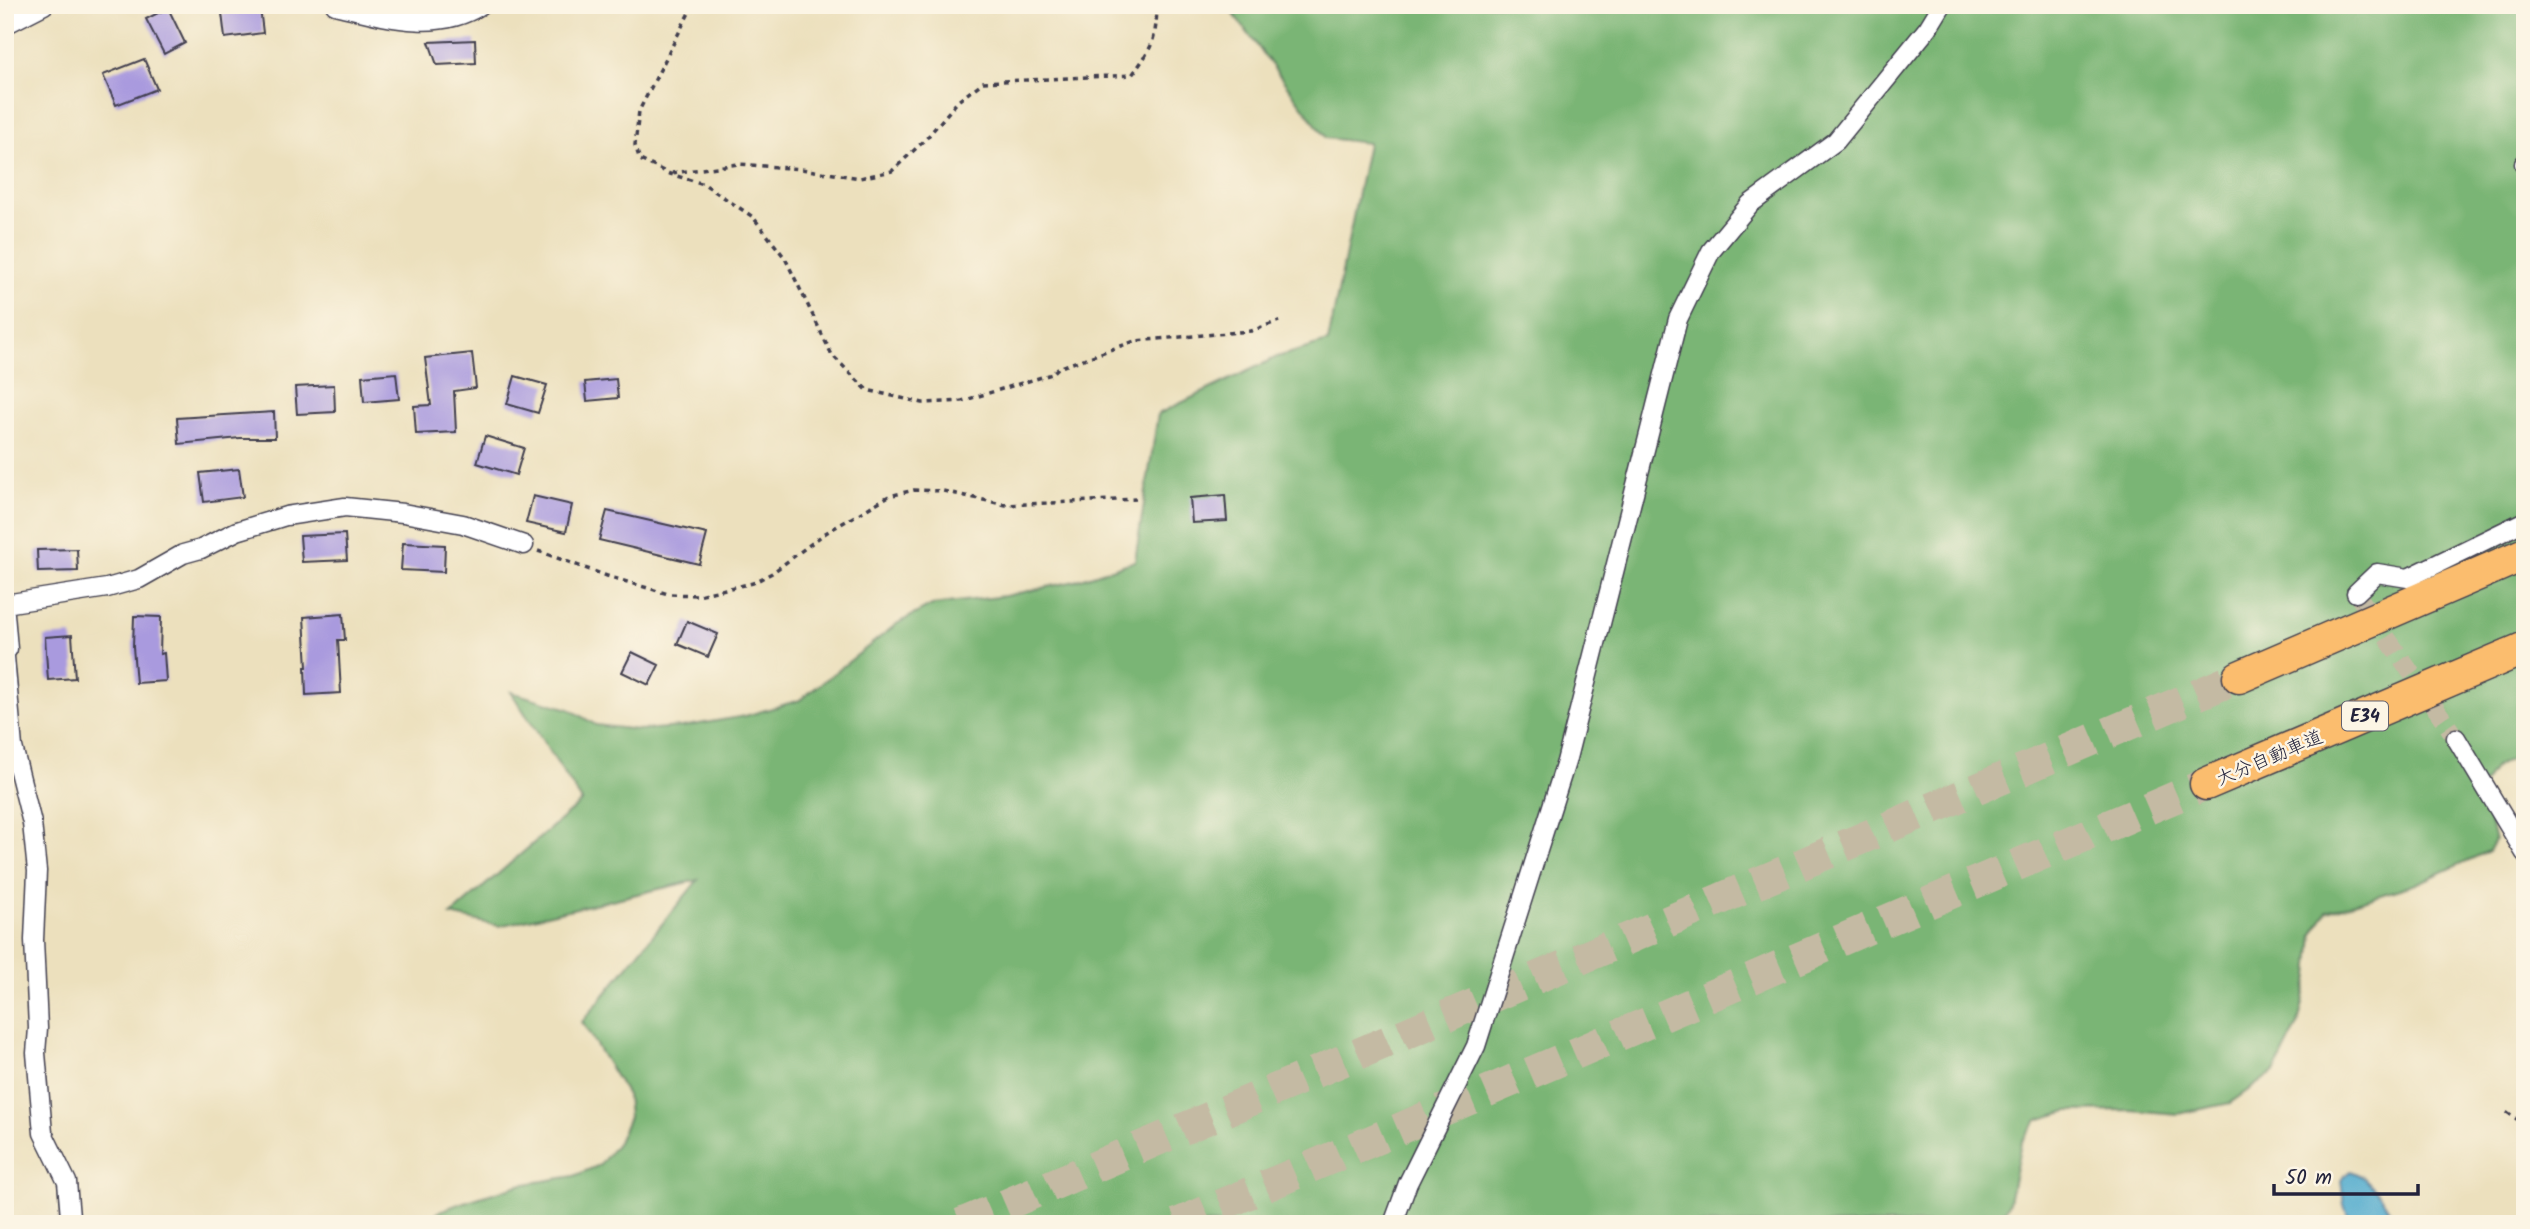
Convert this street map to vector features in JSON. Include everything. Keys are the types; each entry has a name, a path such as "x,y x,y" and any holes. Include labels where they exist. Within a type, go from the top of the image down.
{"highway":[{"path":"2239,677 2525,555"},
{"name":"大分自動車道","path":"2206,784 2525,648"}],"street":[{"path":"5,25 44,5"},
{"path":"335,5 419,22 461,16 481,5"},
{"path":"1392,1224 1408,1184 1476,1046 1501,969 1566,762 1678,319 1711,251 1750,204 1836,141 1928,28 1942,5"},
{"path":"5,604 139,579 183,554 201,549 237,531 286,516 345,507 403,513 463,524 524,545"},
{"path":"2356,593 2377,573 2408,578 2525,521"},
{"path":"5,614 8,649 5,654 13,747 32,823 37,871 34,940 38,1028 36,1053 43,1133 67,1182 69,1224"},
{"path":"2456,738 2525,853"}],"path":[{"path":"693,5 639,111 635,145 640,160 670,174 704,184 753,217 785,258 832,355 867,390 923,403 962,401 1052,374 1058,368 1135,341 1251,331 1279,321"},
{"path":"670,174 739,164 801,169 860,178 891,171 925,139 958,101 983,82 1132,75 1151,50 1157,31 1157,5"},
{"path":"524,545 607,576 668,594 698,595 753,583 824,534 889,496 914,490 943,491 1006,505 1136,499"},
{"path":"2507,1112 2525,1125"}],"green space":[{"path":"1227,5 2525,5 2525,751 2496,766 2483,785 2495,840 2489,851 2416,884 2327,911 2313,934 2309,976 2298,1024 2275,1071 2230,1103 2178,1114 2130,1110 2068,1111 2037,1120 2021,1143 2009,1202 1999,1224 425,1224 440,1211 464,1202 519,1185 574,1176 600,1165 618,1142 629,1117 627,1095 582,1022 698,880 499,926 451,915 582,801 511,692 569,709 596,725 638,730 682,727 745,716 800,700 898,623 932,605 1005,596 1075,581 1135,561 1158,414 1277,357 1328,342 1368,143 1326,138"}],"water":[{"path":"2350,1171 2372,1186 2397,1224 2351,1224 2344,1205 2341,1180"}],"building":[{"path":"168,8 185,43 164,54 146,19"},
{"path":"260,8 263,33 225,38 222,13"},
{"path":"475,40 476,63 437,65 429,42"},
{"path":"144,59 157,89 116,105 103,75"},
{"path":"472,353 476,388 454,391 456,432 416,434 414,406 431,405 425,358"},
{"path":"396,373 399,399 364,402 362,376"},
{"path":"515,376 547,385 538,413 507,404"},
{"path":"616,379 618,398 587,401 585,382"},
{"path":"334,385 335,412 297,414 295,387"},
{"path":"274,412 275,438 240,438 179,444 177,418"},
{"path":"485,436 524,448 516,475 477,463"},
{"path":"239,469 243,497 204,502 200,473"},
{"path":"1225,495 1227,521 1192,523 1190,498"},
{"path":"533,496 572,505 566,532 526,523"},
{"path":"607,511 707,534 699,564 599,540"},
{"path":"345,534 347,560 302,562 300,536"},
{"path":"403,543 445,545 444,572 401,570"},
{"path":"77,549 78,571 38,572 37,550"},
{"path":"343,614 345,640 338,640 341,693 306,695 304,617"},
{"path":"134,616 161,617 160,654 164,653 166,681 136,683"},
{"path":"687,621 718,634 708,657 677,644"},
{"path":"72,635 75,678 48,680 45,637"},
{"path":"632,652 659,665 649,685 622,672"}],"tunnel":[{"path":"2356,593 2456,738"},
{"path":"961,1224 2239,677"},
{"path":"1177,1224 2206,784"}]}
